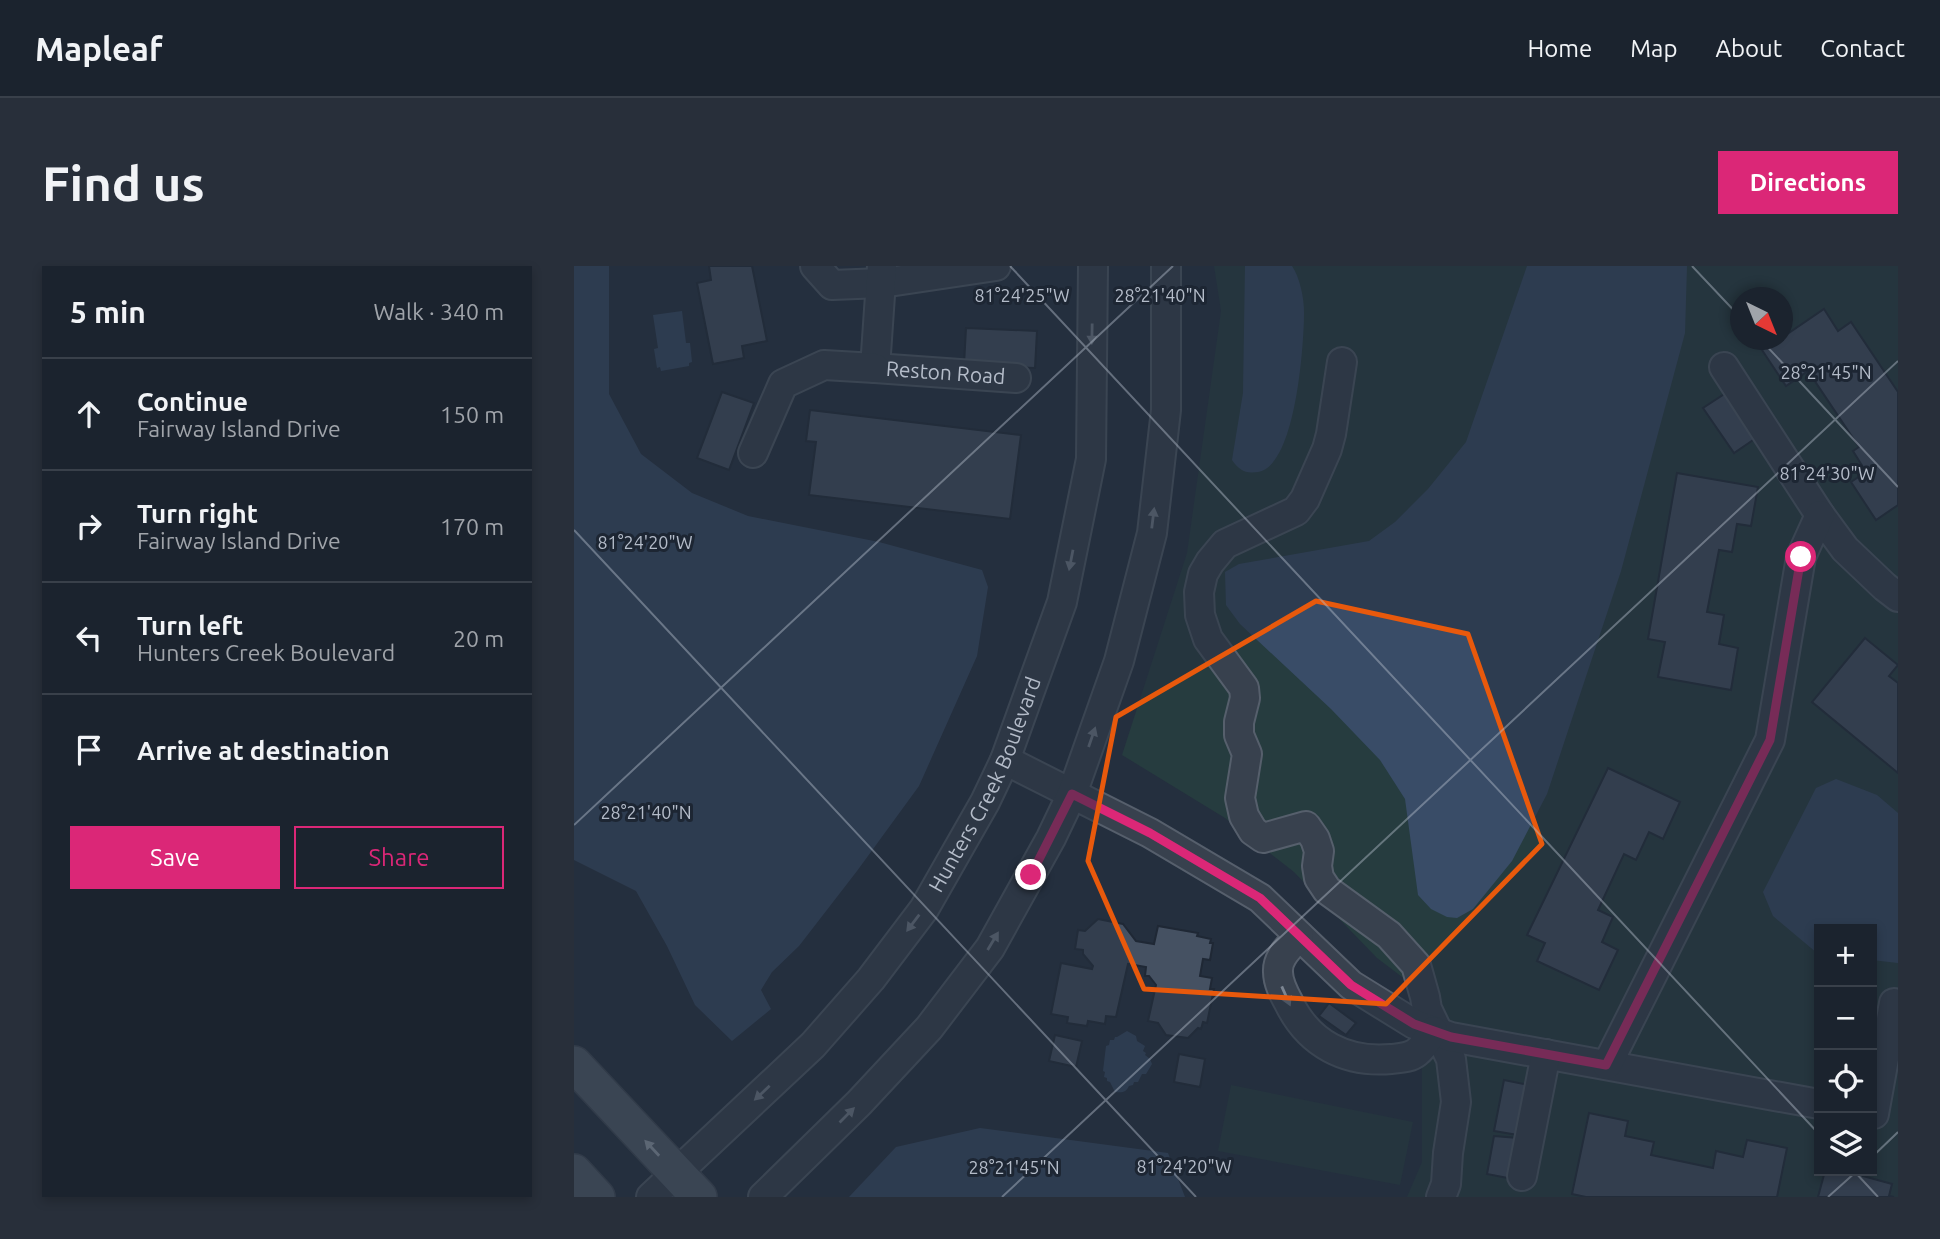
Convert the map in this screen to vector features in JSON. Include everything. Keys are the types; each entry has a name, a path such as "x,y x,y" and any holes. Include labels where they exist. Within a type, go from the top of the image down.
{"main road":[{"path":"574,1064 688,1185"},
{"path":"574,1171 597,1197"}],"street":[{"path":"815,266 832,285 882,274 996,266"},
{"name":"Hunters Creek Boulevard","path":"651,1197 688,1185 871,979 923,909 985,802 1005,760 1062,602 1091,459 1093,266"},
{"path":"764,1197 859,1103 929,1028 990,948 1072,794 1119,661 1152,533 1166,410 1166,266"},
{"name":"Reston Road","path":"875,368 882,274"},
{"path":"1342,362 1327,449 1305,499 1296,512 1225,544 1203,574 1199,592 1200,615 1208,639 1244,688 1239,734 1247,754 1240,798 1244,816 1253,831 1263,838 1300,826 1311,830 1319,851 1319,878 1327,890 1390,935 1416,965 1427,1009 1451,1059 1456,1102 1446,1184 1441,1197"},
{"name":"Reston Road","path":"753,453 783,384 824,365 1016,378"},
{"path":"1724,367 1845,549 1898,597"},
{"path":"1606,1065 1770,740 1801,557 1820,515"},
{"path":"1005,760 1150,833 1260,898 1351,985 1414,1024 1451,1037 1814,1103"},
{"path":"1299,936 1281,958 1278,972 1281,988 1291,1008 1304,1028 1318,1040 1348,1056 1381,1060 1415,1054 1436,1031"},
{"path":"1881,1115 1894,1003"},
{"path":"1522,1176 1546,1054"}],"highlighted area":[{"path":"1316,601 1468,634 1542,844 1386,1004 1144,989 1088,861 1116,717"}],"green space":[{"path":"1214,266 1898,266 1898,1197 1407,1197 1422,1162 1422,992 1377,958 1294,872 1225,818 1122,755 1187,553 1221,311"},
{"path":"1231,1085 1413,1122 1400,1185 1218,1151"}],"water":[{"path":"574,266 609,266 609,394 641,454 692,493 748,516 879,542 982,570 988,587 977,656 919,786 799,946 772,972 761,990 771,1009 732,1041 695,1005 667,946 636,891 574,860"},
{"path":"1245,266 1292,266 1299,282 1304,307 1299,375 1289,427 1281,449 1271,465 1258,472 1243,470 1232,460 1243,393"},
{"path":"1527,266 1687,266 1685,333 1621,571 1547,794 1512,861 1473,909 1457,918 1447,917 1431,909 1418,895 1405,799 1380,760 1331,709 1240,624 1226,605 1225,572 1239,564 1369,541 1395,522 1428,489 1466,442"},
{"path":"682,311 686,343 690,343 692,362 689,366 661,371 660,367 657,368 654,349 658,348 653,315"},
{"path":"1836,779 1877,795 1898,813 1898,963 1877,961 1877,924 1814,924 1814,950 1773,916 1763,892 1816,788"},
{"path":"1127,1031 1145,1046 1143,1051 1152,1064 1138,1082 1134,1082 1124,1092 1115,1092 1104,1077 1106,1046 1110,1040"},
{"path":"980,1128 1168,1153 1185,1197 849,1197 896,1147"}],"building":[{"path":"709,266 752,266 767,341 742,346 744,358 713,364 697,283 711,280"},
{"path":"1824,309 1838,331 1851,322 1898,392 1898,505 1876,520 1851,482 1866,472 1853,451 1859,447 1808,371 1786,386 1762,350 1793,350 1793,330"},
{"path":"966,328 1037,331 1035,368 964,365"},
{"path":"722,392 754,403 729,470 697,458"},
{"path":"1726,393 1756,438 1734,453 1703,408"},
{"path":"810,410 1021,435 1010,519 809,495 816,442 806,441"},
{"path":"1677,473 1758,487 1751,526 1737,524 1732,552 1719,550 1707,612 1724,615 1719,644 1738,648 1731,690 1658,677 1665,642 1648,639"},
{"path":"1865,638 1898,665 1889,676 1898,683 1898,773 1812,702"},
{"path":"1608,768 1680,802 1663,839 1649,832 1636,860 1624,854 1598,910 1613,917 1602,942 1618,950 1599,990 1537,961 1545,943 1527,935"},
{"path":"1098,919 1123,924 1136,941 1154,944 1158,926 1198,933 1197,936 1211,939 1210,943 1213,943 1210,960 1203,959 1200,976 1212,978 1210,989 1214,989 1207,1023 1203,1022 1201,1029 1198,1028 1188,1038 1166,1035 1158,1023 1148,1021 1156,985 1149,976 1145,976 1146,967 1128,964 1116,1017 1106,1016 1105,1024 1088,1021 1087,1026 1067,1023 1068,1017 1051,1014 1061,963 1092,969 1093,966 1083,954 1083,950 1075,949 1078,930 1085,931"},
{"path":"1329,1003 1356,1023 1346,1035 1319,1016"},
{"path":"1055,1035 1082,1041 1076,1067 1049,1061"},
{"path":"1179,1054 1205,1059 1200,1087 1174,1082"},
{"path":"1504,1080 1528,1085 1518,1135 1494,1131"},
{"path":"1589,1113 1628,1121 1625,1136 1654,1142 1651,1155 1713,1168 1716,1151 1743,1157 1747,1140 1787,1148 1777,1197 1586,1197 1572,1194"},
{"path":"1494,1136 1518,1138 1513,1179 1487,1174"},
{"path":"1824,1176 1863,1176 1892,1184 1889,1196 1894,1197 1818,1197"}],"route":[{"path":"1031,875 1072,794 1150,833 1260,898 1351,985 1414,1024 1451,1037 1606,1065 1770,740 1801,557"}]}
